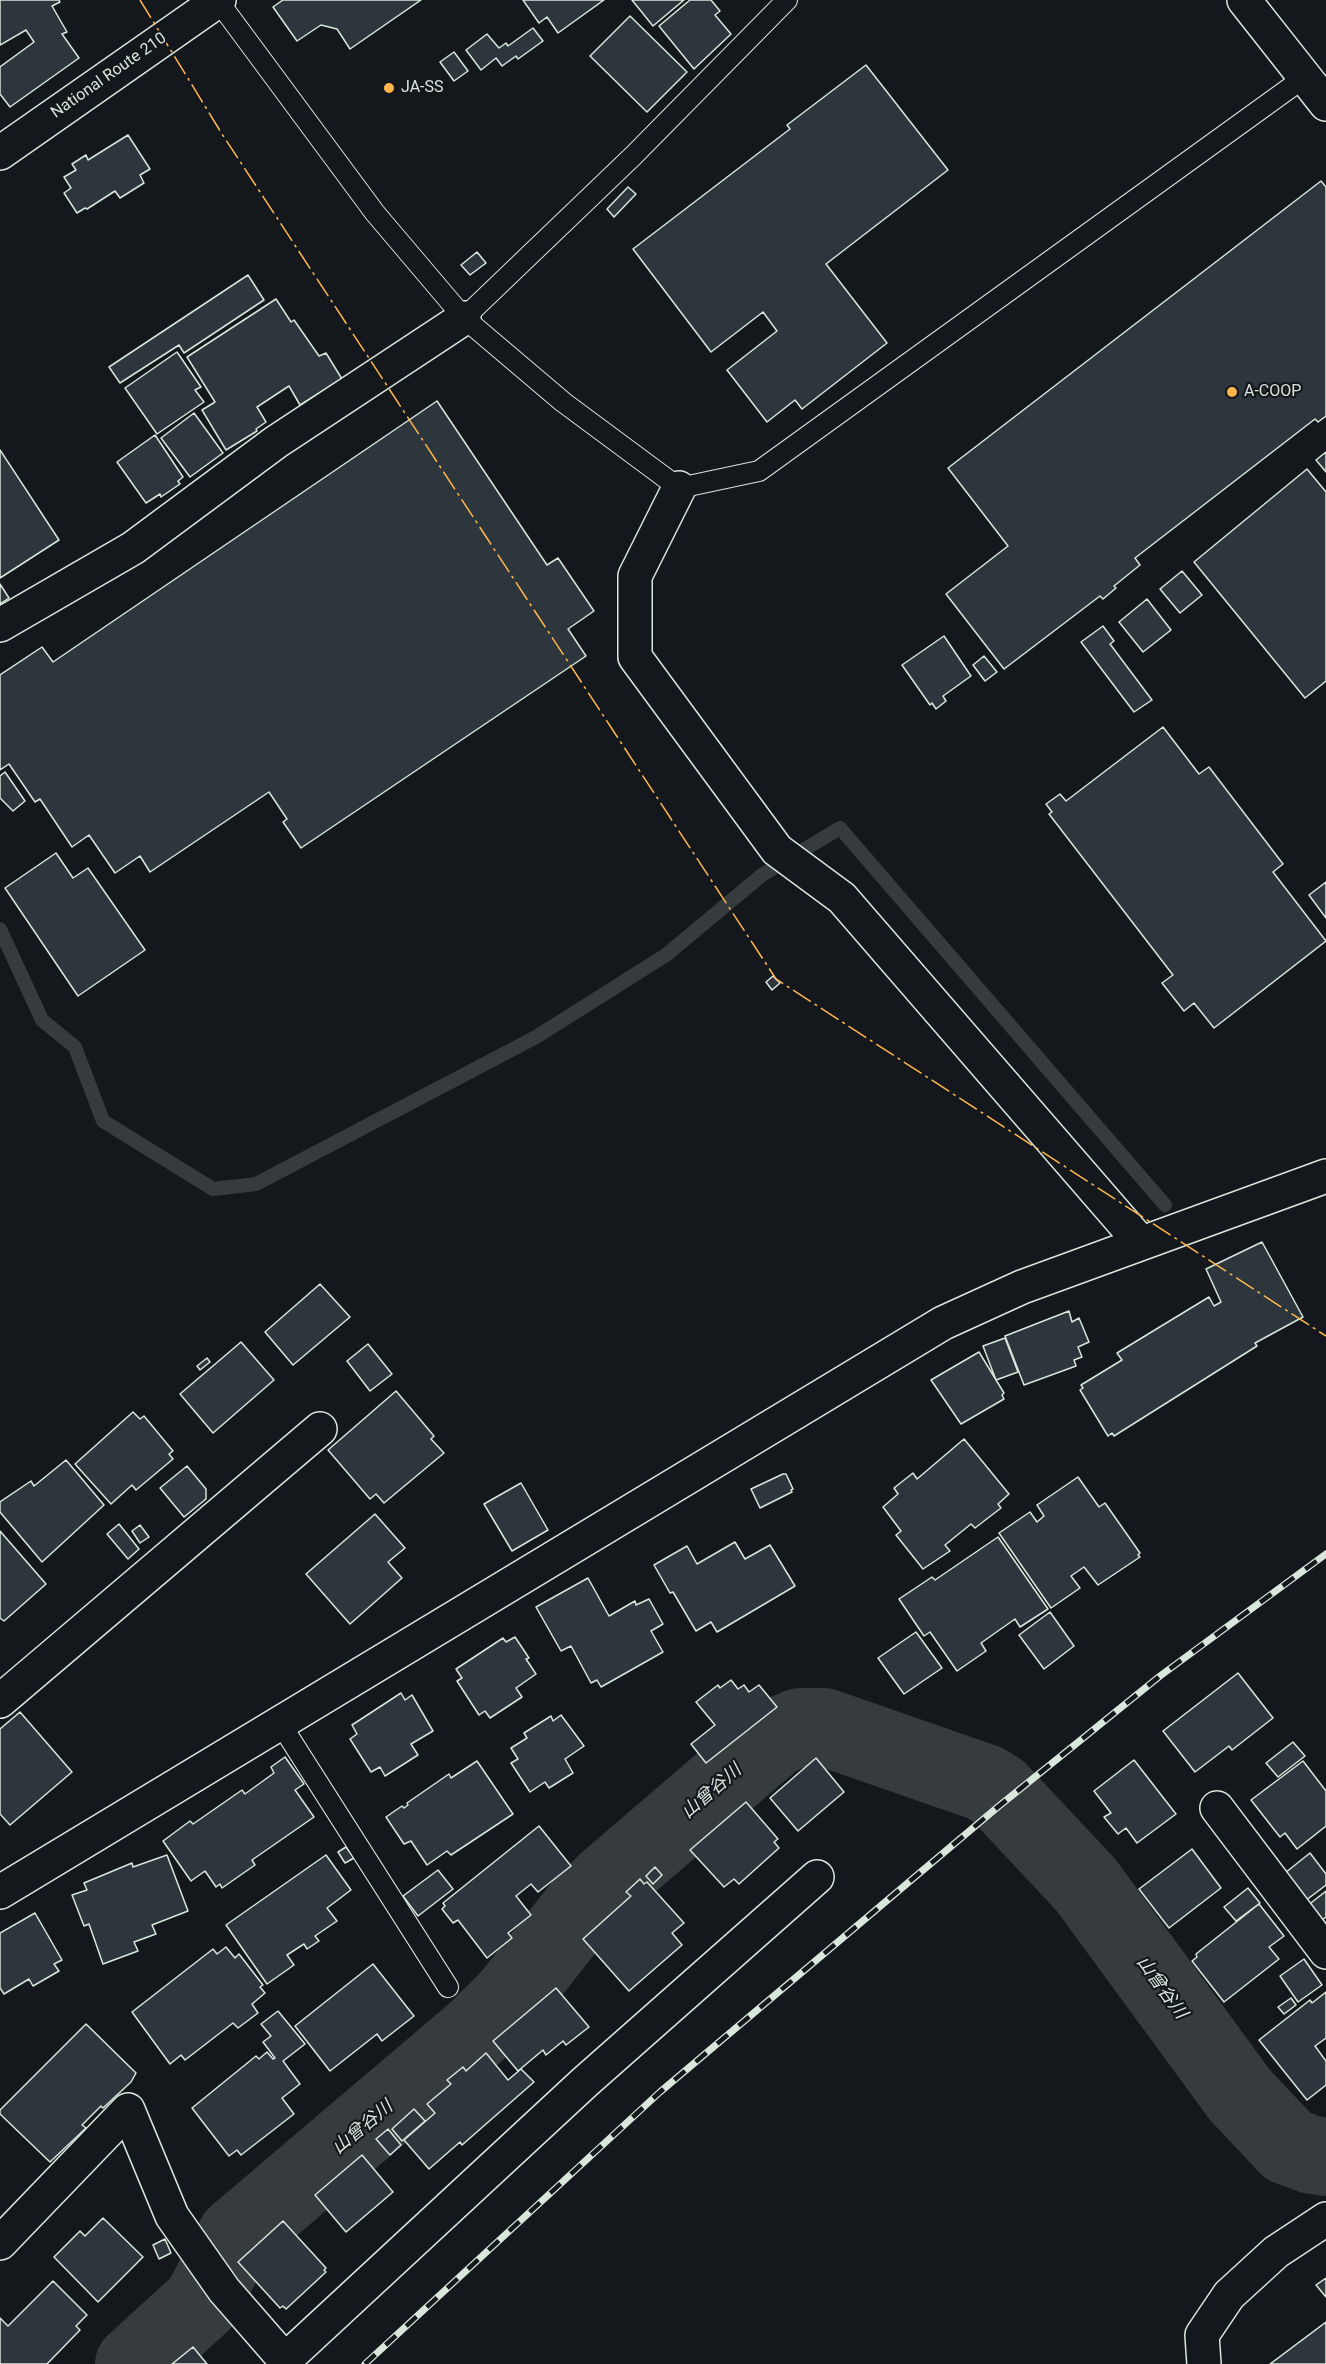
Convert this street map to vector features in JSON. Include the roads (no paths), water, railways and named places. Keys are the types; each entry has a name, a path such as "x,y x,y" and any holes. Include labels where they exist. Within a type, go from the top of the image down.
{"main road":[{"name":"National Route 210","path":"0,153 218,0"},
{"path":"1244,0 1326,104"},
{"path":"0,625 133,548 276,442 464,318"},
{"path":"679,488 635,576 635,657 777,850 842,898 1141,1243"},
{"path":"0,1892 942,1323 1022,1287 1326,1176"},
{"path":"0,1701 320,1429"},
{"path":"1217,1808 1326,1952"},
{"path":"0,2243 128,2110 172,2216 224,2290 285,2360 585,2082 817,1877"},
{"path":"1204,2364 1202,2335 1229,2295 1276,2252 1326,2219"}],"lane":[{"path":"218,0 375,213 464,318 563,402 679,488 759,471 1305,76"},
{"path":"464,318 633,156 787,0"},
{"path":"280,1723 448,1987"}],"waterway":[{"path":"0,929 42,1020 75,1047 103,1121 213,1189 256,1184 536,1037 666,955 762,875 840,828 1165,1205"},
{"name":"山曾谷川","path":"134,2364 202,2302 236,2236 476,2032 511,1997 582,1907 606,1883 776,1737 800,1727 824,1727 985,1783 998,1791 1086,1885 1240,2095 1288,2146 1312,2155 1326,2157"}],"railway":[{"path":"365,2364 660,2092 999,1806 1160,1676 1326,1554"}],"place":[{"name":"JA-SS","path":"389,88"},
{"name":"A-COOP","path":"1232,392"}]}
